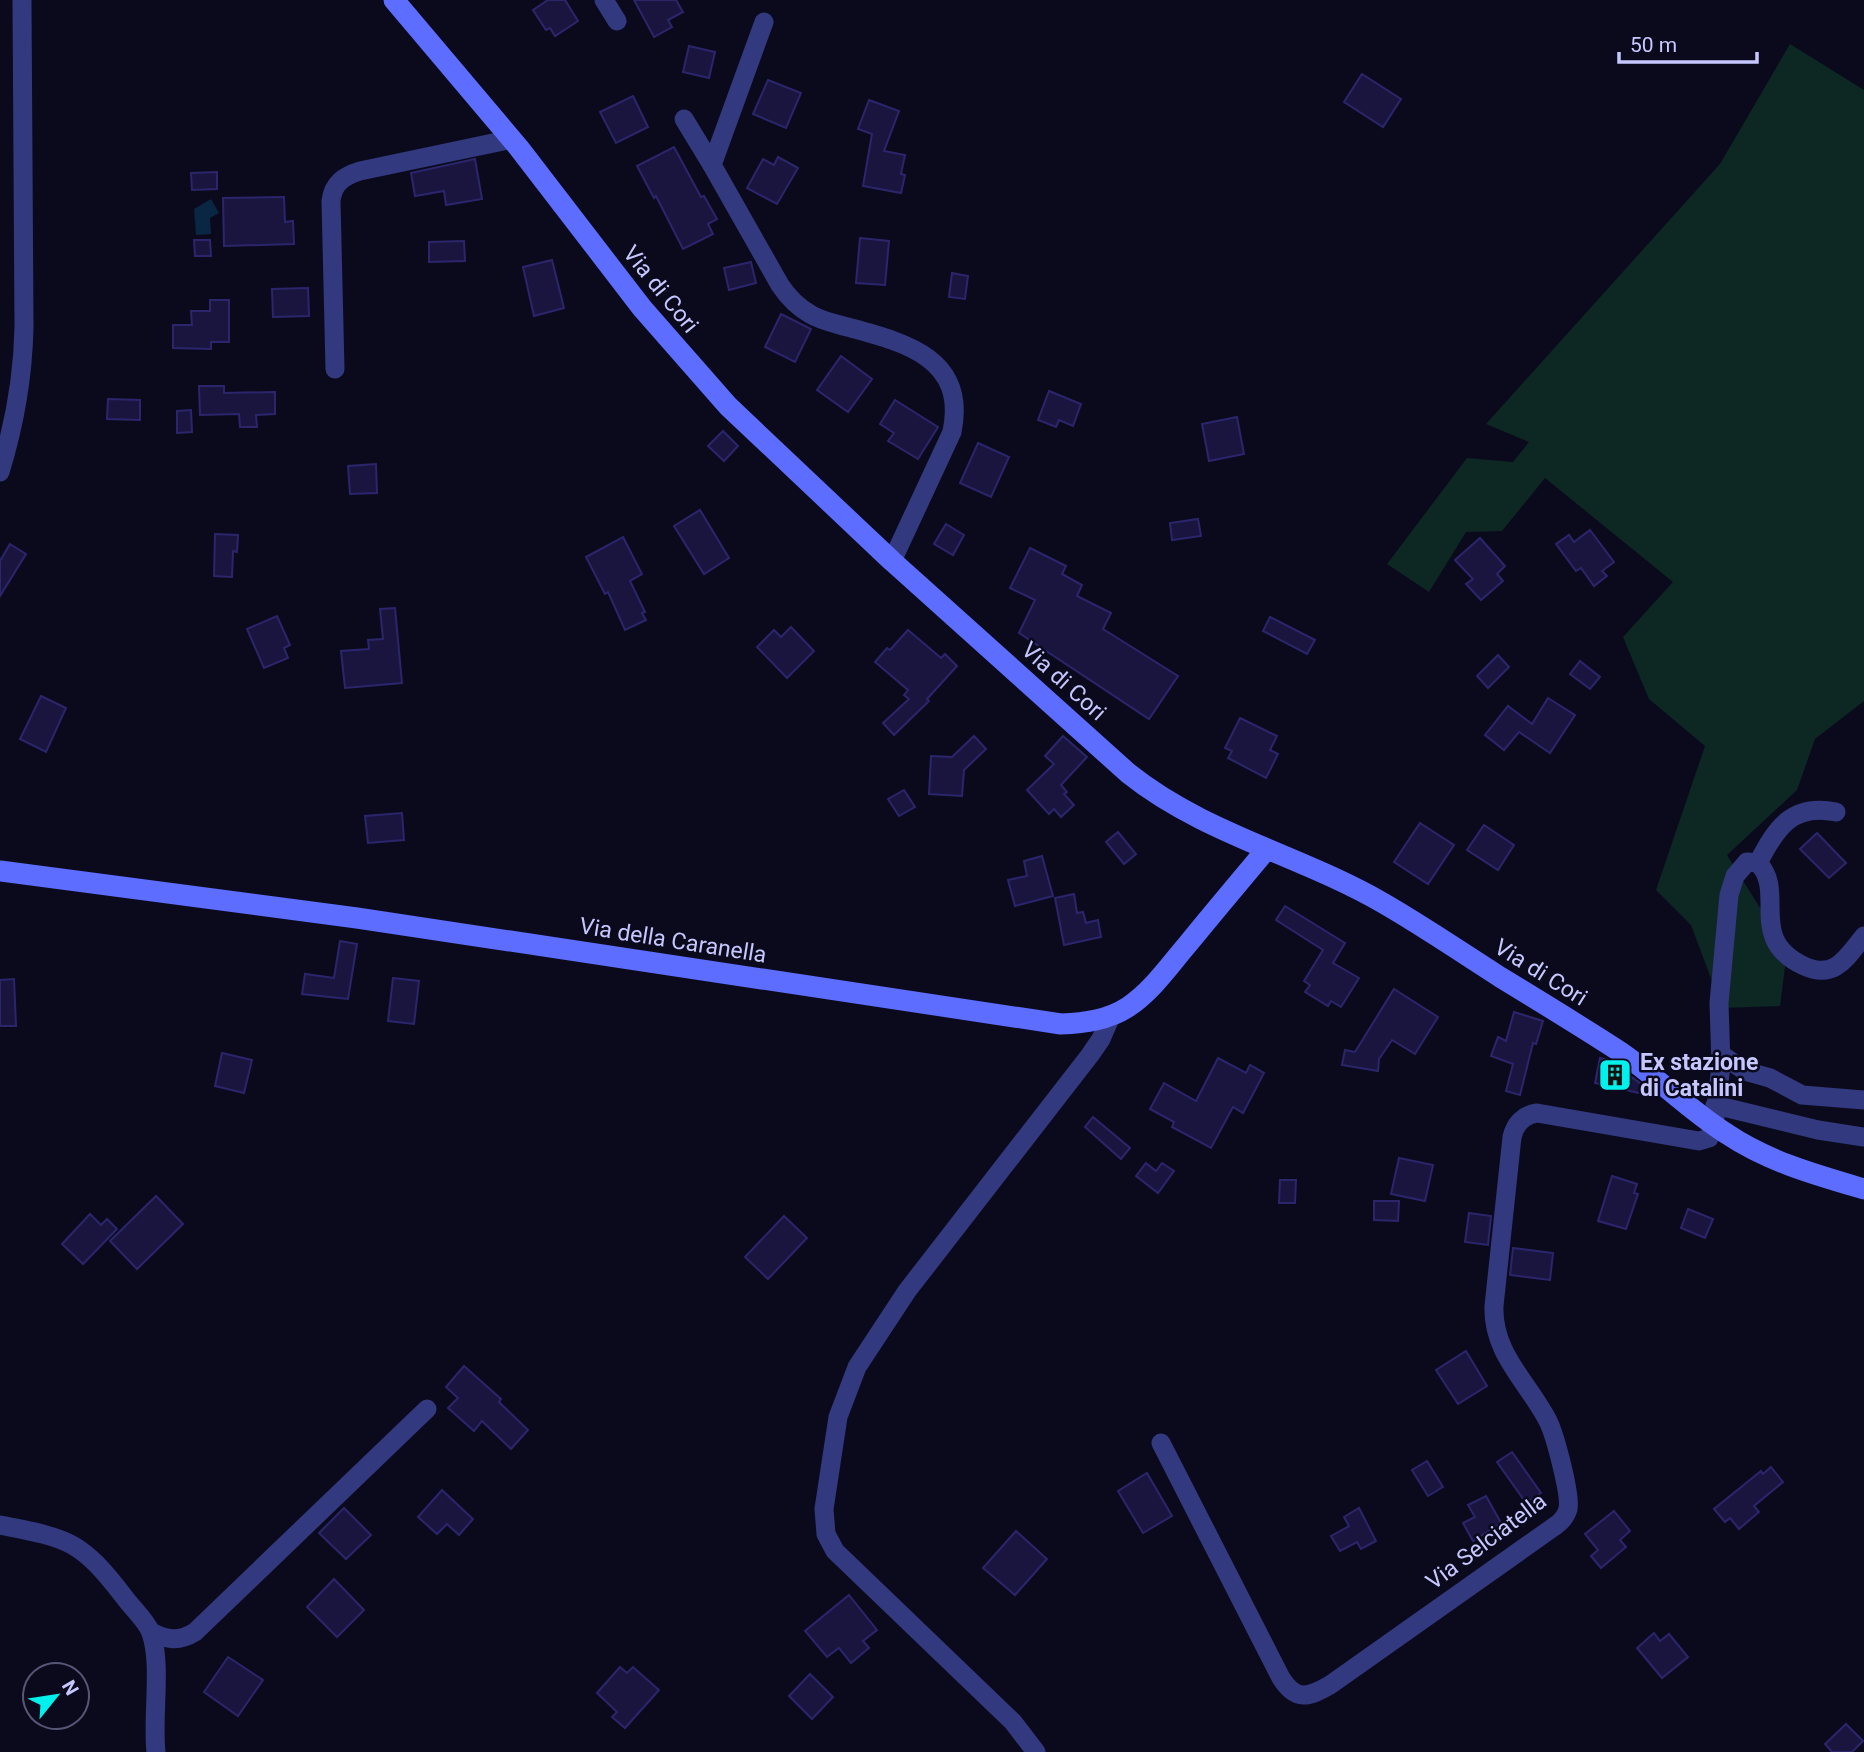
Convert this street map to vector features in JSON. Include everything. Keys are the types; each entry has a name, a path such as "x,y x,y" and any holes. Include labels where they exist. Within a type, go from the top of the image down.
{"main road":[{"name":"Via di Cori","path":"394,0 512,139 628,290 698,373 753,432 892,561 1138,781 1189,813 1266,850 1342,881 1393,909 1623,1054 1715,1115 1774,1160 1864,1189"},
{"name":"Via della Caranella","path":"0,871 357,918 1039,1022 1076,1023 1111,1016 1127,1008 1158,979 1266,850"}],"street":[{"path":"0,472 16,414 22,376 22,0"},
{"path":"604,0 617,21"},
{"path":"712,164 764,22"},
{"path":"684,119 780,285 797,305 821,319 914,348 936,363 948,379 954,407 952,432 892,561"},
{"path":"335,369 331,201 333,190 339,181 360,171 512,139"},
{"path":"1758,863 1774,835 1795,815 1815,809 1836,812"},
{"path":"1864,936 1832,970 1815,971 1793,960 1780,948 1772,933 1767,875 1758,863 1751,861 1743,865 1735,876 1729,895 1719,1003 1722,1055 1715,1115 1864,1137"},
{"path":"1036,1752 1013,1721 835,1551 826,1534 824,1509 838,1417 865,1352 907,1290 1090,1055 1111,1016"},
{"path":"1722,1055 1745,1072 1770,1078 1802,1095 1864,1100"},
{"name":"Via Selciatella","path":"1161,1443 1283,1682 1298,1695 1310,1694 1330,1685 1555,1526 1567,1511 1567,1492 1552,1430 1503,1351 1494,1323 1515,1127 1523,1118 1537,1113 1699,1141 1709,1138 1715,1115"},
{"path":"0,1525 56,1536 77,1546 105,1573 151,1632 166,1639 177,1640 195,1632 427,1409"},
{"path":"151,1632 155,1664 156,1752"}],"green space":[{"path":"1790,44 1864,90 1864,701 1815,739 1797,790 1727,855 1787,951 1780,1006 1722,1008 1691,925 1656,890 1705,746 1649,699 1623,637 1673,582 1545,478 1502,531 1466,532 1429,592 1387,564 1467,458 1513,462 1529,442 1486,424 1720,164"}],"water":[{"path":"211,199 219,213 210,218 211,234 196,235 194,209"}],"building":[{"path":"548,0 565,0 578,21 555,36 550,28 546,30 533,10"},
{"path":"634,0 676,0 683,12 668,20 672,27 654,37"},
{"path":"689,46 715,52 709,78 683,72"},
{"path":"1362,74 1401,99 1383,127 1344,102"},
{"path":"768,80 801,93 786,128 753,114"},
{"path":"633,96 648,127 616,143 600,112"},
{"path":"869,100 899,111 884,151 905,155 901,193 863,186 872,134 858,129"},
{"path":"674,147 701,197 704,196 717,219 708,224 713,234 683,249 637,166"},
{"path":"778,157 798,168 777,204 747,188 763,159 774,165"},
{"path":"475,159 482,199 446,205 444,191 415,196 411,173"},
{"path":"217,172 217,189 192,190 191,173"},
{"path":"284,197 285,222 293,221 294,244 224,246 223,198"},
{"path":"860,238 889,241 885,285 856,283"},
{"path":"194,240 210,240 211,256 195,256"},
{"path":"464,241 465,261 429,262 429,242"},
{"path":"552,260 564,308 534,316 523,267"},
{"path":"751,262 756,283 729,290 724,268"},
{"path":"952,273 968,276 965,299 949,297"},
{"path":"308,288 309,316 273,317 272,289"},
{"path":"210,300 229,300 229,342 211,342 211,349 173,348 173,325 192,325 191,311 210,311"},
{"path":"781,314 811,329 795,362 765,347"},
{"path":"841,356 872,379 848,412 817,390"},
{"path":"199,386 224,386 224,393 275,392 275,414 256,415 257,427 240,427 239,414 200,415"},
{"path":"1049,391 1081,404 1073,426 1059,420 1056,427 1038,420"},
{"path":"108,399 140,400 140,420 107,419"},
{"path":"895,400 938,427 918,459 888,441 894,433 880,424"},
{"path":"191,410 192,432 177,433 177,411"},
{"path":"1237,417 1244,454 1209,461 1202,424"},
{"path":"723,431 738,446 724,461 708,446"},
{"path":"978,443 1009,457 991,497 960,483"},
{"path":"376,464 377,493 350,494 348,466"},
{"path":"700,510 729,558 704,574 674,526"},
{"path":"1198,519 1201,536 1172,540 1170,523"},
{"path":"946,524 964,535 953,555 934,544"},
{"path":"1590,530 1614,562 1602,571 1607,576 1594,586 1581,568 1576,571 1556,544 1569,535 1574,542"},
{"path":"215,534 238,535 237,552 233,551 232,577 214,576"},
{"path":"623,537 642,574 630,581 645,612 642,613 646,620 625,630 608,592 605,594 586,557"},
{"path":"1480,538 1505,566 1497,574 1503,581 1481,600 1466,584 1473,579 1455,560"},
{"path":"10,544 26,554 0,596 0,561"},
{"path":"1030,548 1066,566 1062,574 1082,585 1077,596 1111,613 1103,629 1178,676 1149,719 1019,633 1035,600 1010,588"},
{"path":"395,608 402,683 345,688 341,651 369,649 368,640 383,639 380,609"},
{"path":"277,616 290,645 284,648 288,658 264,668 247,629"},
{"path":"1270,617 1315,640 1307,654 1263,631"},
{"path":"791,627 814,651 787,678 757,647 774,630 781,637"},
{"path":"908,630 941,658 945,654 957,666 927,699 929,701 894,735 883,723 909,699 904,695 908,690 875,662"},
{"path":"1498,655 1509,667 1488,688 1477,676"},
{"path":"1580,661 1600,677 1590,689 1570,674"},
{"path":"41,696 66,708 46,752 20,739"},
{"path":"1548,698 1575,715 1550,753 1519,732 1504,750 1485,735 1508,706 1532,724"},
{"path":"1240,718 1277,736 1270,750 1278,754 1266,778 1228,758 1232,751 1225,748"},
{"path":"974,736 986,749 964,770 962,796 929,794 931,756 952,757"},
{"path":"1063,736 1087,757 1061,785 1067,792 1064,794 1074,805 1061,817 1054,809 1049,814 1027,790 1054,764 1045,756"},
{"path":"904,790 915,807 899,816 888,799"},
{"path":"402,813 404,840 368,843 365,816"},
{"path":"1420,823 1454,845 1428,884 1394,862"},
{"path":"1484,825 1514,845 1498,870 1467,850"},
{"path":"1118,832 1136,854 1124,864 1106,842"},
{"path":"1817,833 1846,863 1829,878 1800,849"},
{"path":"1042,856 1053,896 1015,906 1008,880 1027,876 1024,861"},
{"path":"1074,894 1077,913 1083,912 1086,923 1098,920 1101,937 1064,945 1055,898"},
{"path":"1285,906 1345,943 1333,963 1359,978 1341,1007 1331,1001 1328,1006 1305,992 1310,985 1304,981 1323,950 1276,920"},
{"path":"340,941 357,944 348,999 302,994 305,974 334,978"},
{"path":"393,978 419,981 414,1024 388,1021"},
{"path":"14,979 16,1026 0,1026 0,980"},
{"path":"1394,989 1438,1017 1415,1054 1392,1040 1379,1059 1378,1071 1342,1065 1345,1050 1355,1052"},
{"path":"1514,1012 1543,1021 1536,1044 1533,1043 1520,1095 1506,1091 1513,1064 1491,1056 1498,1037 1506,1041"},
{"path":"222,1053 252,1060 244,1093 215,1086"},
{"path":"1218,1058 1246,1073 1250,1065 1264,1073 1243,1113 1233,1107 1211,1148 1172,1127 1174,1122 1150,1109 1164,1083 1196,1101"},
{"name":"Ex stazione di Catalini","path":"1600,1058 1608,1060 1641,1084 1639,1093 1595,1083"},
{"path":"1093,1117 1130,1148 1121,1159 1085,1127"},
{"path":"1399,1158 1433,1165 1425,1201 1391,1194"},
{"path":"1146,1163 1156,1171 1162,1163 1174,1171 1158,1193 1136,1176"},
{"path":"1612,1176 1637,1184 1634,1193 1638,1194 1626,1229 1598,1221"},
{"path":"1280,1180 1296,1180 1295,1203 1279,1203"},
{"path":"156,1196 183,1224 137,1269 110,1241"},
{"path":"1374,1201 1399,1201 1398,1221 1374,1220"},
{"path":"1688,1209 1713,1219 1705,1238 1681,1228"},
{"path":"1469,1213 1491,1216 1488,1245 1465,1242"},
{"path":"90,1214 101,1225 107,1219 117,1229 83,1264 62,1244"},
{"path":"784,1216 807,1238 768,1279 745,1257"},
{"path":"1513,1248 1553,1253 1550,1280 1510,1275"},
{"path":"1466,1351 1487,1386 1458,1404 1436,1370"},
{"path":"464,1366 501,1399 499,1402 528,1430 511,1449 482,1421 474,1431 448,1408 458,1398 446,1387"},
{"path":"1512,1452 1541,1493 1526,1503 1497,1462"},
{"path":"1427,1461 1443,1487 1428,1496 1412,1470"},
{"path":"1771,1467 1783,1482 1754,1506 1759,1512 1739,1529 1730,1518 1725,1522 1714,1509 1761,1471 1763,1474"},
{"path":"1147,1473 1172,1516 1143,1533 1118,1491"},
{"path":"442,1490 473,1519 459,1535 447,1524 437,1534 418,1517"},
{"path":"1486,1496 1501,1523 1473,1541 1463,1523 1475,1517 1468,1505"},
{"path":"344,1508 371,1535 346,1559 319,1533"},
{"path":"1359,1508 1376,1541 1361,1549 1357,1542 1340,1551 1331,1536 1349,1526 1344,1517"},
{"path":"1614,1511 1630,1531 1620,1540 1626,1547 1601,1568 1591,1556 1598,1550 1585,1534"},
{"path":"1016,1531 1047,1559 1015,1595 983,1568"},
{"path":"334,1579 364,1610 337,1637 307,1607"},
{"path":"849,1595 877,1630 863,1641 869,1648 851,1663 839,1648 827,1657 805,1631"},
{"path":"1654,1633 1660,1641 1669,1634 1688,1657 1662,1678 1637,1648"},
{"path":"228,1657 263,1680 238,1716 204,1692"},
{"path":"620,1667 627,1673 633,1667 659,1690 625,1728 612,1717 617,1712 597,1693"},
{"path":"810,1674 833,1697 812,1719 789,1696"},
{"path":"1846,1724 1863,1741 1852,1752 1832,1752 1825,1744"}],"place":[{"name":"Ex stazione di Catalini","path":"1615,1075"}]}
